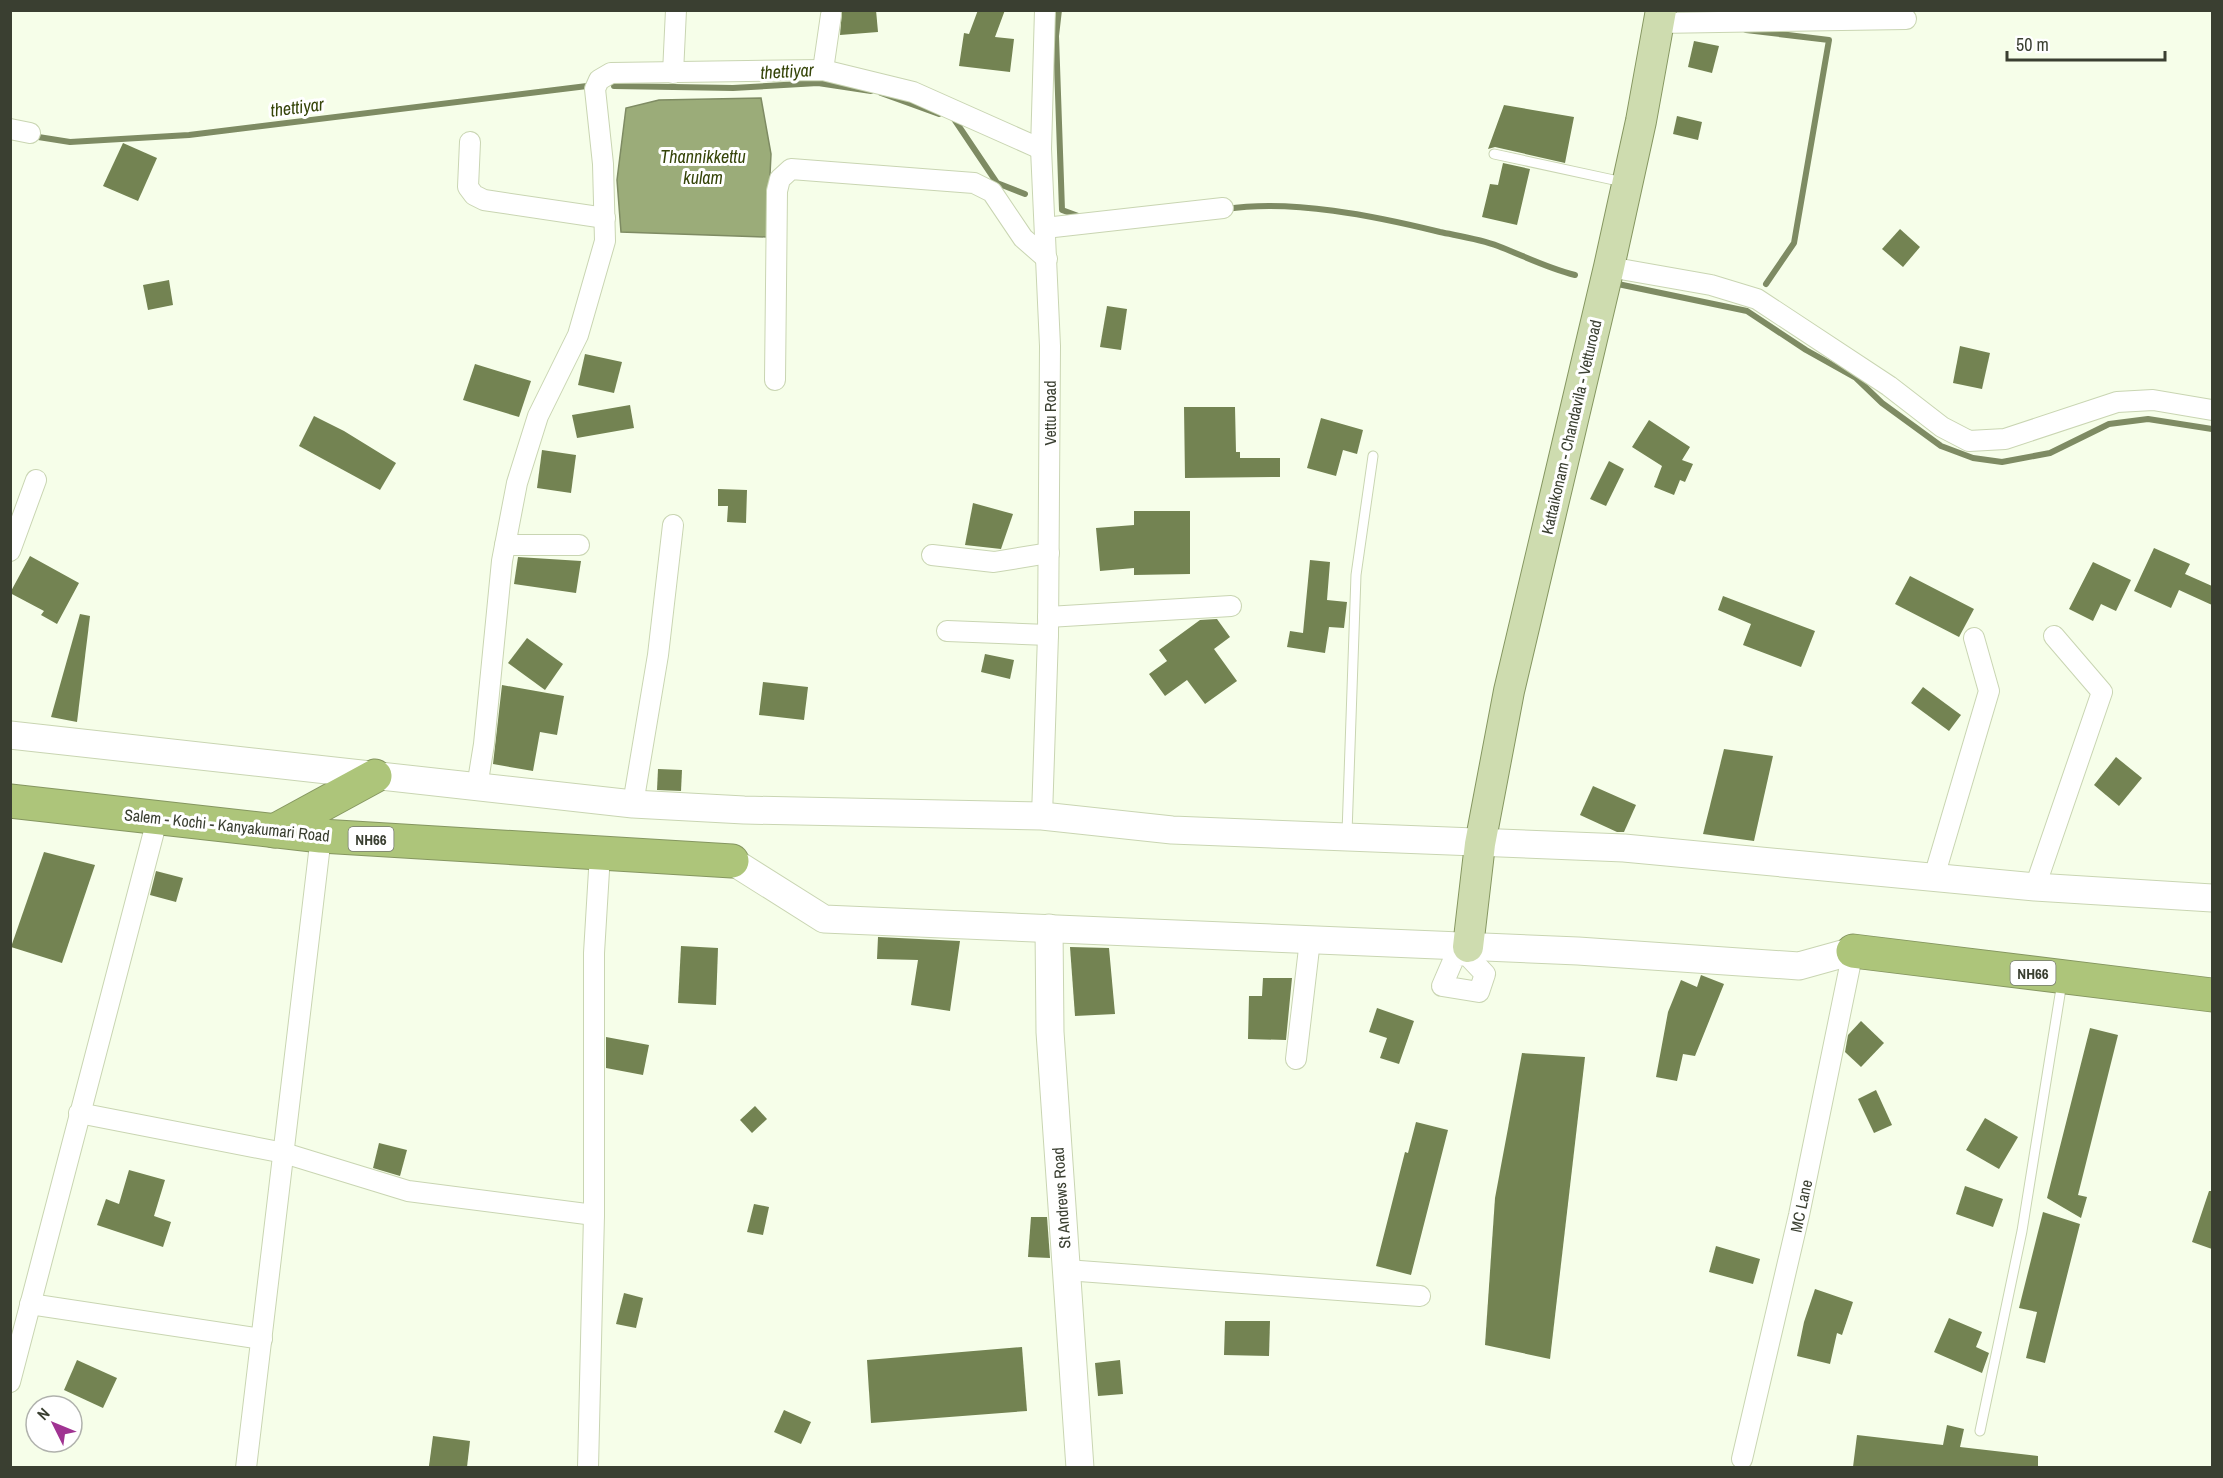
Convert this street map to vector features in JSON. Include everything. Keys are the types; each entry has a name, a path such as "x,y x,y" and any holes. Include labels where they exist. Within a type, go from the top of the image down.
{"highway":[{"path":"274,831 375,776"},
{"name":"Salem - Kochi - Kanyakumari Road","path":"10,801 321,836 732,861"},
{"name":"NH66","path":"1853,951 2212,995"}],"main road":[{"name":"Kattaikonam - Chandavila - Vetturoad","path":"1468,951 1480,844 1509,691 1610,267 1659,17"}],"street":[{"path":"673,73 676,10"},
{"name":"Vettu Road","path":"1042,816 1048,626 1050,346 1041,149 1045,10"},
{"path":"823,70 831,15"},
{"path":"1659,17 1906,20"},
{"path":"477,787 484,744 505,545 517,483 538,416 578,335 605,241 603,164 595,89 599,80 611,73 823,70 913,92 1041,149"},
{"path":"470,142 468,187 474,195 484,200 605,218"},
{"path":"775,380 777,191 780,178 791,169 974,183 992,192 1023,238 1047,259"},
{"path":"1045,228 1223,208"},
{"path":"1610,267 1711,285 1757,299 1889,386 1941,427 1969,441 2005,439 2117,402 2153,400 2212,410"},
{"path":"10,551 36,480"},
{"path":"633,804 658,655 673,525"},
{"path":"505,545 579,545"},
{"path":"932,555 994,562 1049,553"},
{"path":"947,631 1048,626 1231,606"},
{"path":"2035,887 2102,692 2054,636"},
{"path":"1934,877 1989,691 1974,638"},
{"path":"10,735 633,804 744,810 1042,816 1172,830 1624,848 2035,887 2212,898"},
{"path":"10,1382 158,816"},
{"path":"246,1467 321,836"},
{"path":"588,1467 594,1215 594,953 600,854"},
{"path":"732,861 824,919 1310,940 1468,951 1798,966 1853,951"},
{"name":"St Andrews Road","path":"1049,928 1050,1032 1080,1467"},
{"path":"1296,1059 1310,940"},
{"name":"MC Lane","path":"1742,1459 1799,1215 1853,951"},
{"path":"79,1113 284,1153 408,1191 594,1215"},
{"path":"1066,1270 1420,1296"},
{"path":"30,1304 262,1339"}],"lane":[{"path":"1494,154 1628,183"},
{"path":"1347,836 1356,575 1373,456"},
{"path":"1980,1431 2022,1231 2063,977"}],"water":[{"name":"Thannikkettu kulam","path":"761,98 771,154 767,237 621,232 617,180 626,108 659,100"}],"building":[{"path":"842,10 876,10 878,32 840,35"},
{"path":"978,10 1005,10 995,37 1014,39 1010,72 959,66 964,33 969,34"},
{"path":"1694,41 1719,46 1712,73 1688,67"},
{"path":"1504,105 1574,117 1565,163 1495,147 1488,149"},
{"path":"1677,116 1702,122 1698,140 1673,134"},
{"path":"123,143 157,158 138,201 103,186"},
{"path":"1503,163 1530,169 1517,225 1482,217 1490,184 1498,185"},
{"path":"1900,229 1920,247 1903,267 1882,249"},
{"path":"169,280 173,305 148,310 143,285"},
{"path":"1107,306 1127,309 1121,350 1100,347"},
{"path":"1960,346 1990,353 1982,389 1953,383"},
{"path":"585,354 622,362 614,393 578,385"},
{"path":"475,364 531,381 519,417 463,400"},
{"path":"630,405 634,428 577,438 572,415"},
{"path":"1184,407 1235,407 1236,452 1240,452 1240,458 1280,458 1280,477 1185,478"},
{"path":"314,416 344,431 396,463 380,490 299,446"},
{"path":"1321,418 1363,430 1357,454 1343,450 1336,476 1307,468"},
{"path":"1649,420 1690,447 1682,460 1693,464 1685,482 1680,480 1674,495 1654,487 1662,466 1632,447"},
{"path":"542,450 576,455 571,493 537,488"},
{"path":"1609,461 1624,469 1606,506 1590,499"},
{"path":"718,489 747,490 746,523 727,522 728,506 718,506"},
{"path":"973,503 1013,514 1001,549 965,545"},
{"path":"1134,511 1190,511 1190,574 1134,575 1134,568 1100,571 1096,528 1134,525"},
{"path":"2154,548 2190,564 2185,574 2212,586 2212,605 2179,590 2171,608 2134,591"},
{"path":"30,556 79,583 57,624 41,615 44,611 10,593"},
{"path":"518,557 581,561 576,593 514,584"},
{"path":"1310,560 1330,562 1327,600 1347,602 1344,628 1329,627 1325,653 1287,647 1290,631 1303,633"},
{"path":"2093,562 2131,580 2116,611 2101,604 2093,621 2069,609"},
{"path":"1910,576 1974,609 1959,637 1895,604"},
{"path":"1723,596 1815,631 1801,667 1743,645 1751,624 1718,610"},
{"path":"80,614 90,616 77,722 51,717"},
{"path":"1217,619 1230,637 1214,649 1237,681 1205,704 1187,680 1165,696 1149,674 1167,661 1159,650 1200,620"},
{"path":"527,638 563,664 545,690 508,663"},
{"path":"985,654 1014,660 1010,679 981,672"},
{"path":"763,682 808,687 804,720 759,715"},
{"path":"502,685 564,696 557,735 540,732 533,771 493,764"},
{"path":"1923,687 1961,715 1949,731 1911,703"},
{"path":"1724,749 1773,756 1754,841 1703,834"},
{"path":"2116,757 2142,778 2119,806 2094,785"},
{"path":"658,769 682,770 681,791 657,790"},
{"path":"1593,786 1636,805 1624,832 1617,832 1580,815"},
{"path":"44,852 95,865 62,963 11,947"},
{"path":"156,871 183,878 176,902 150,895"},
{"path":"878,937 960,941 950,1011 911,1005 918,960 877,959"},
{"path":"681,946 718,948 716,1005 678,1003"},
{"path":"1070,947 1109,948 1115,1014 1075,1016"},
{"path":"1701,975 1724,984 1695,1056 1683,1054 1677,1081 1656,1077 1668,1012 1681,980 1697,987"},
{"path":"1263,978 1292,978 1286,1040 1248,1039 1249,996 1262,996"},
{"path":"1377,1008 1414,1021 1399,1064 1380,1058 1387,1038 1369,1032"},
{"path":"1861,1021 1884,1043 1861,1067 1845,1052 1848,1035"},
{"path":"2090,1028 2118,1035 2078,1195 2087,1197 2081,1218 2047,1198"},
{"path":"606,1037 649,1045 643,1075 606,1068"},
{"path":"1522,1053 1585,1057 1550,1359 1485,1345 1495,1198"},
{"path":"1876,1090 1892,1125 1874,1133 1858,1099"},
{"path":"755,1106 767,1119 752,1133 740,1120"},
{"path":"1985,1118 2018,1137 1999,1169 1966,1150"},
{"path":"1416,1122 1448,1130 1411,1275 1376,1266 1405,1152 1408,1153"},
{"path":"379,1143 407,1150 400,1176 373,1168"},
{"path":"129,1170 165,1180 154,1216 171,1222 163,1247 97,1225 106,1199 119,1204"},
{"path":"1965,1186 2003,1199 1993,1227 1956,1214"},
{"path":"2209,1191 2212,1191 2212,1249 2192,1242"},
{"path":"754,1204 769,1207 763,1235 747,1232"},
{"path":"2043,1212 2080,1224 2045,1363 2026,1358 2037,1312 2019,1308"},
{"path":"1031,1217 1047,1217 1050,1258 1028,1257"},
{"path":"1716,1246 1760,1259 1753,1284 1709,1272"},
{"path":"1815,1289 1853,1302 1842,1335 1837,1333 1830,1364 1797,1356 1804,1322"},
{"path":"624,1293 643,1298 636,1328 616,1324"},
{"path":"1949,1318 1982,1332 1976,1347 1989,1353 1982,1373 1934,1352"},
{"path":"1225,1321 1270,1321 1269,1356 1224,1355"},
{"path":"1022,1347 1027,1411 871,1423 867,1360"},
{"path":"77,1360 117,1378 103,1408 84,1399 84,1394 73,1394 64,1390"},
{"path":"1120,1360 1123,1394 1098,1396 1095,1363"},
{"path":"784,1410 811,1422 801,1444 774,1432"},
{"path":"1947,1425 1964,1429 1960,1447 2038,1456 2038,1467 1853,1467 1857,1435 1943,1445"},
{"path":"433,1436 470,1441 467,1467 429,1466"}],"waterway":[{"path":"1059,10 1056,36 1062,210 1081,217"},
{"path":"1746,30 1829,40 1794,243 1766,284"},
{"name":"thettiyar","path":"614,86 733,88 818,83 871,91"},
{"name":"thettiyar","path":"32,136 70,142 189,135 587,86"},
{"name":"thettiyar","path":"881,93 939,114"},
{"path":"954,119 997,183 1025,194"},
{"path":"1226,209 1278,206 1333,211 1388,220 1484,241 1575,275"},
{"path":"1613,283 1747,311 1806,350 1856,378 1882,403 1941,446 1973,458 2002,462 2050,453 2109,424 2148,419 2212,429"}]}
